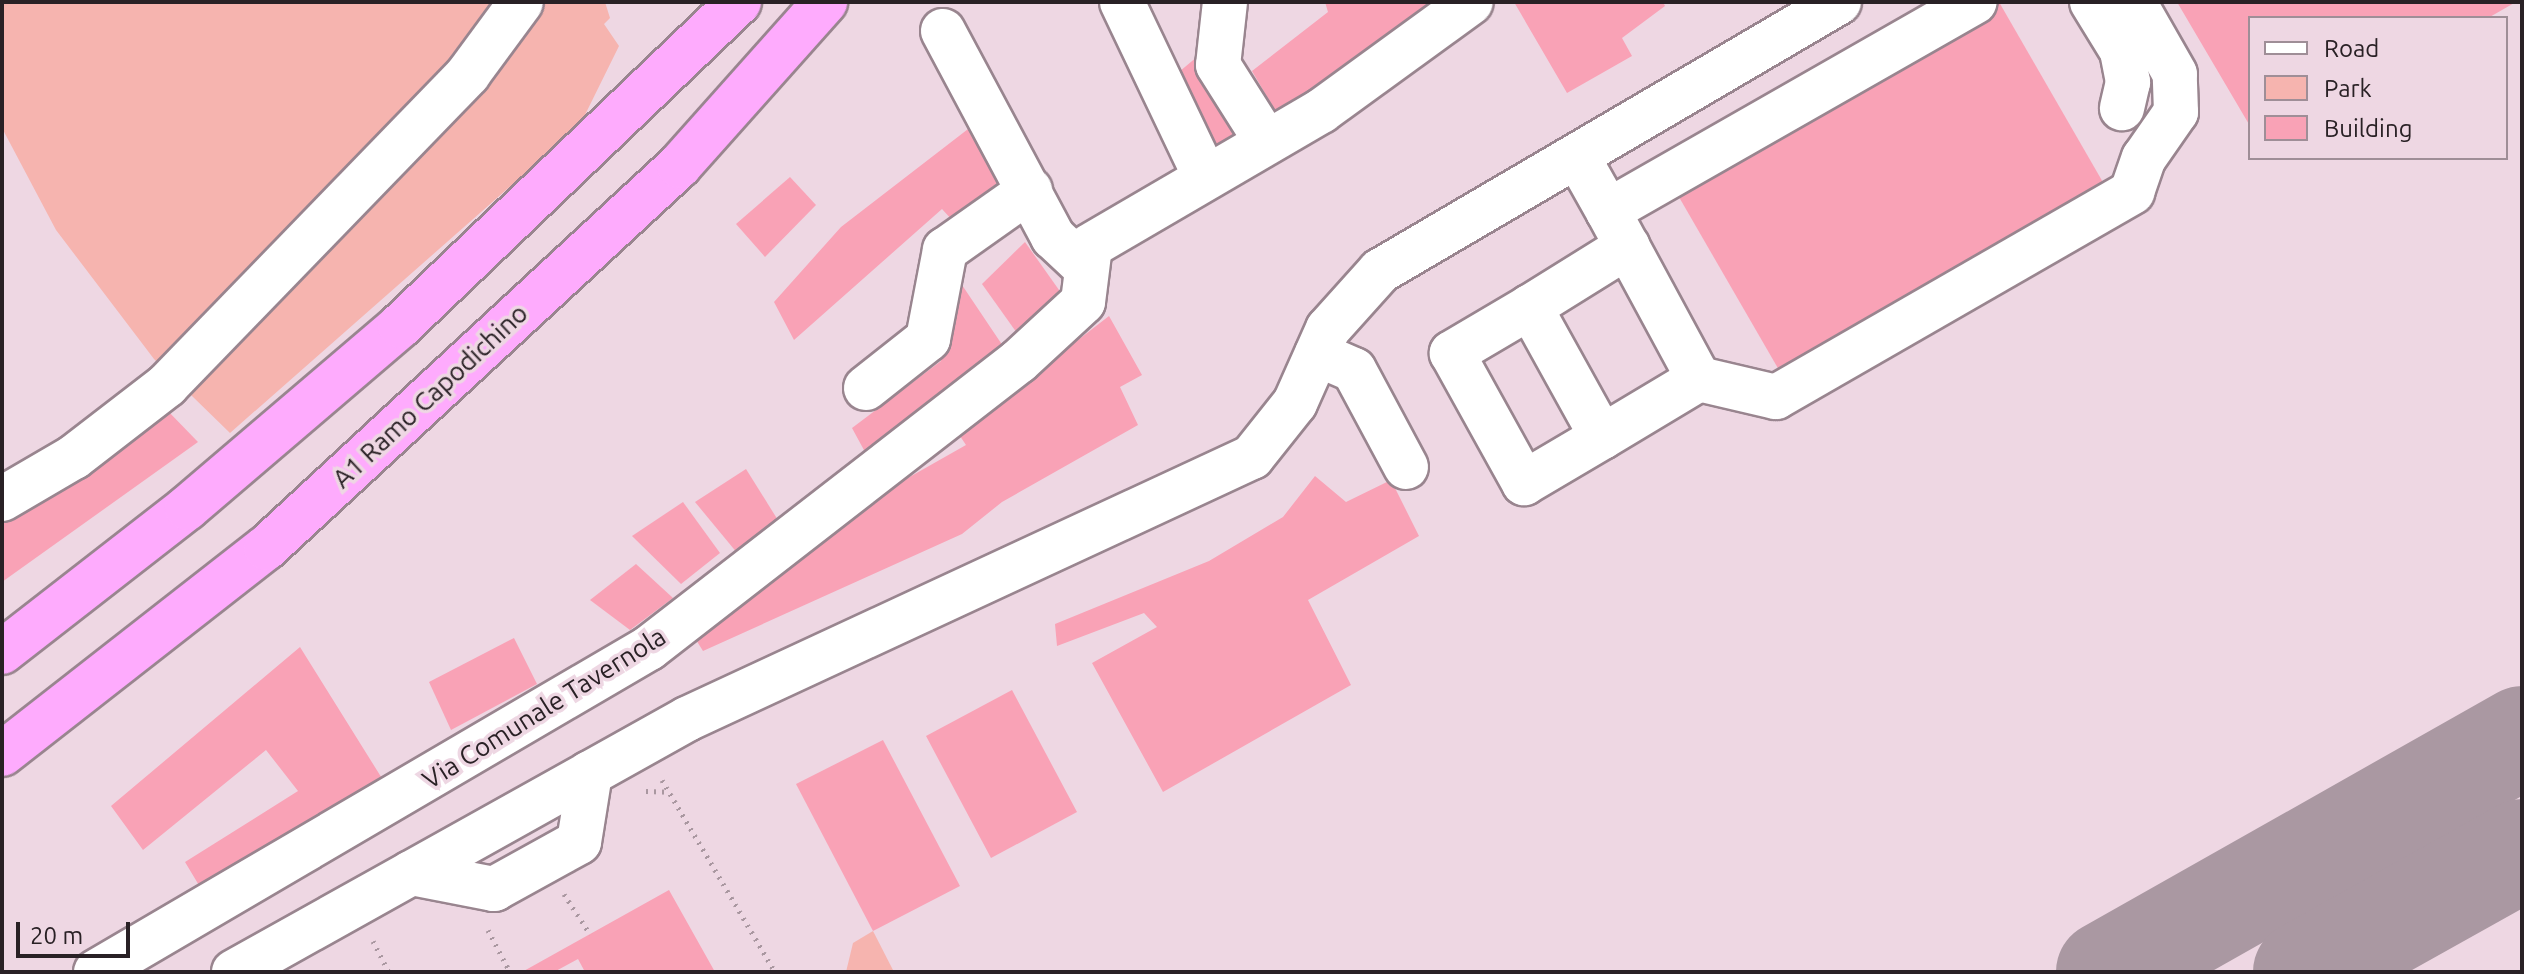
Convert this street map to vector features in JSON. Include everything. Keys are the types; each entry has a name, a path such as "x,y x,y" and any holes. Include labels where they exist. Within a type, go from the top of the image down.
{"highway":[{"path":"2,652 187,508 400,326 739,2"},
{"name":"A1 Ramo Capodichino","path":"2,754 266,548 679,166 825,2"}],"street":[{"path":"2,499 74,457 167,385 468,74 521,2"},
{"path":"1122,2 1205,176"},
{"path":"1225,2 1218,65 1266,141"},
{"name":"Via Comunale Tavernola","path":"96,972 649,648 1019,361 1083,302 1090,246 1356,89 1471,2"},
{"path":"234,972 642,744 1252,457 1295,403 1328,329 1380,271 1839,2"},
{"path":"1975,2 1618,228 1530,307 1452,353 1524,483 1699,379 1776,397 2132,192 2144,158 2176,112 2175,74 2134,2"},
{"path":"2092,2 2122,51 2128,82 2122,108"},
{"path":"943,31 1053,237 1086,268"},
{"path":"1577,156 1699,379"},
{"path":"866,388 928,339 945,250 1030,190"},
{"path":"1530,307 1602,437"},
{"path":"1317,354 1354,370 1406,467"}],"path":[{"path":"642,744 775,972"},
{"path":"557,883 590,934"},
{"path":"482,919 510,972"}],"green space":[{"path":"2,2 605,2 610,18 604,24 619,46 580,125 230,433 154,359 56,230 2,128"},
{"path":"873,931 894,972 846,972 853,943"}],"building":[{"path":"1325,2 1436,2 1281,121 1252,71 1328,12"},
{"path":"1514,2 1663,2 1665,6 1622,38 1632,56 1567,93"},
{"path":"1990,2 1999,2 2108,191 1783,377 1672,185"},
{"path":"2177,2 2516,2 2492,16 2248,16 2248,123"},
{"path":"1198,56 1246,139 1218,152 1173,77"},
{"path":"972,126 1009,183 953,221 942,209 794,340 774,302 841,227"},
{"path":"790,177 816,205 765,257 736,224"},
{"path":"1025,242 1064,297 1019,336 982,284"},
{"path":"962,285 1009,355 871,463 852,428 941,361 945,323"},
{"path":"1109,316 1142,375 1120,387 1138,425 1002,502 962,534 703,651 693,635 876,496 966,445 958,433"},
{"path":"165,408 198,442 2,582 2,523"},
{"path":"746,469 781,525 738,554 695,502"},
{"path":"1315,476 1346,502 1391,480 1419,536 1308,600 1351,685 1163,792 1092,663 1157,627 1144,613 1057,646 1055,624 1209,561 1283,517"},
{"path":"683,502 720,553 681,584 632,536"},
{"path":"636,564 673,598 630,630 590,600"},
{"path":"514,638 537,684 451,730 429,682"},
{"path":"300,647 388,788 206,897 185,862 298,791 266,750 143,850 111,806"},
{"path":"1012,690 1077,812 991,858 926,736"},
{"path":"883,740 960,886 873,931 796,784"},
{"path":"669,890 715,972 585,972 578,959 554,972 522,972"}],"taxiway":[{"path":"2107,972 2522,737"},
{"path":"2304,972 2522,850"}]}
